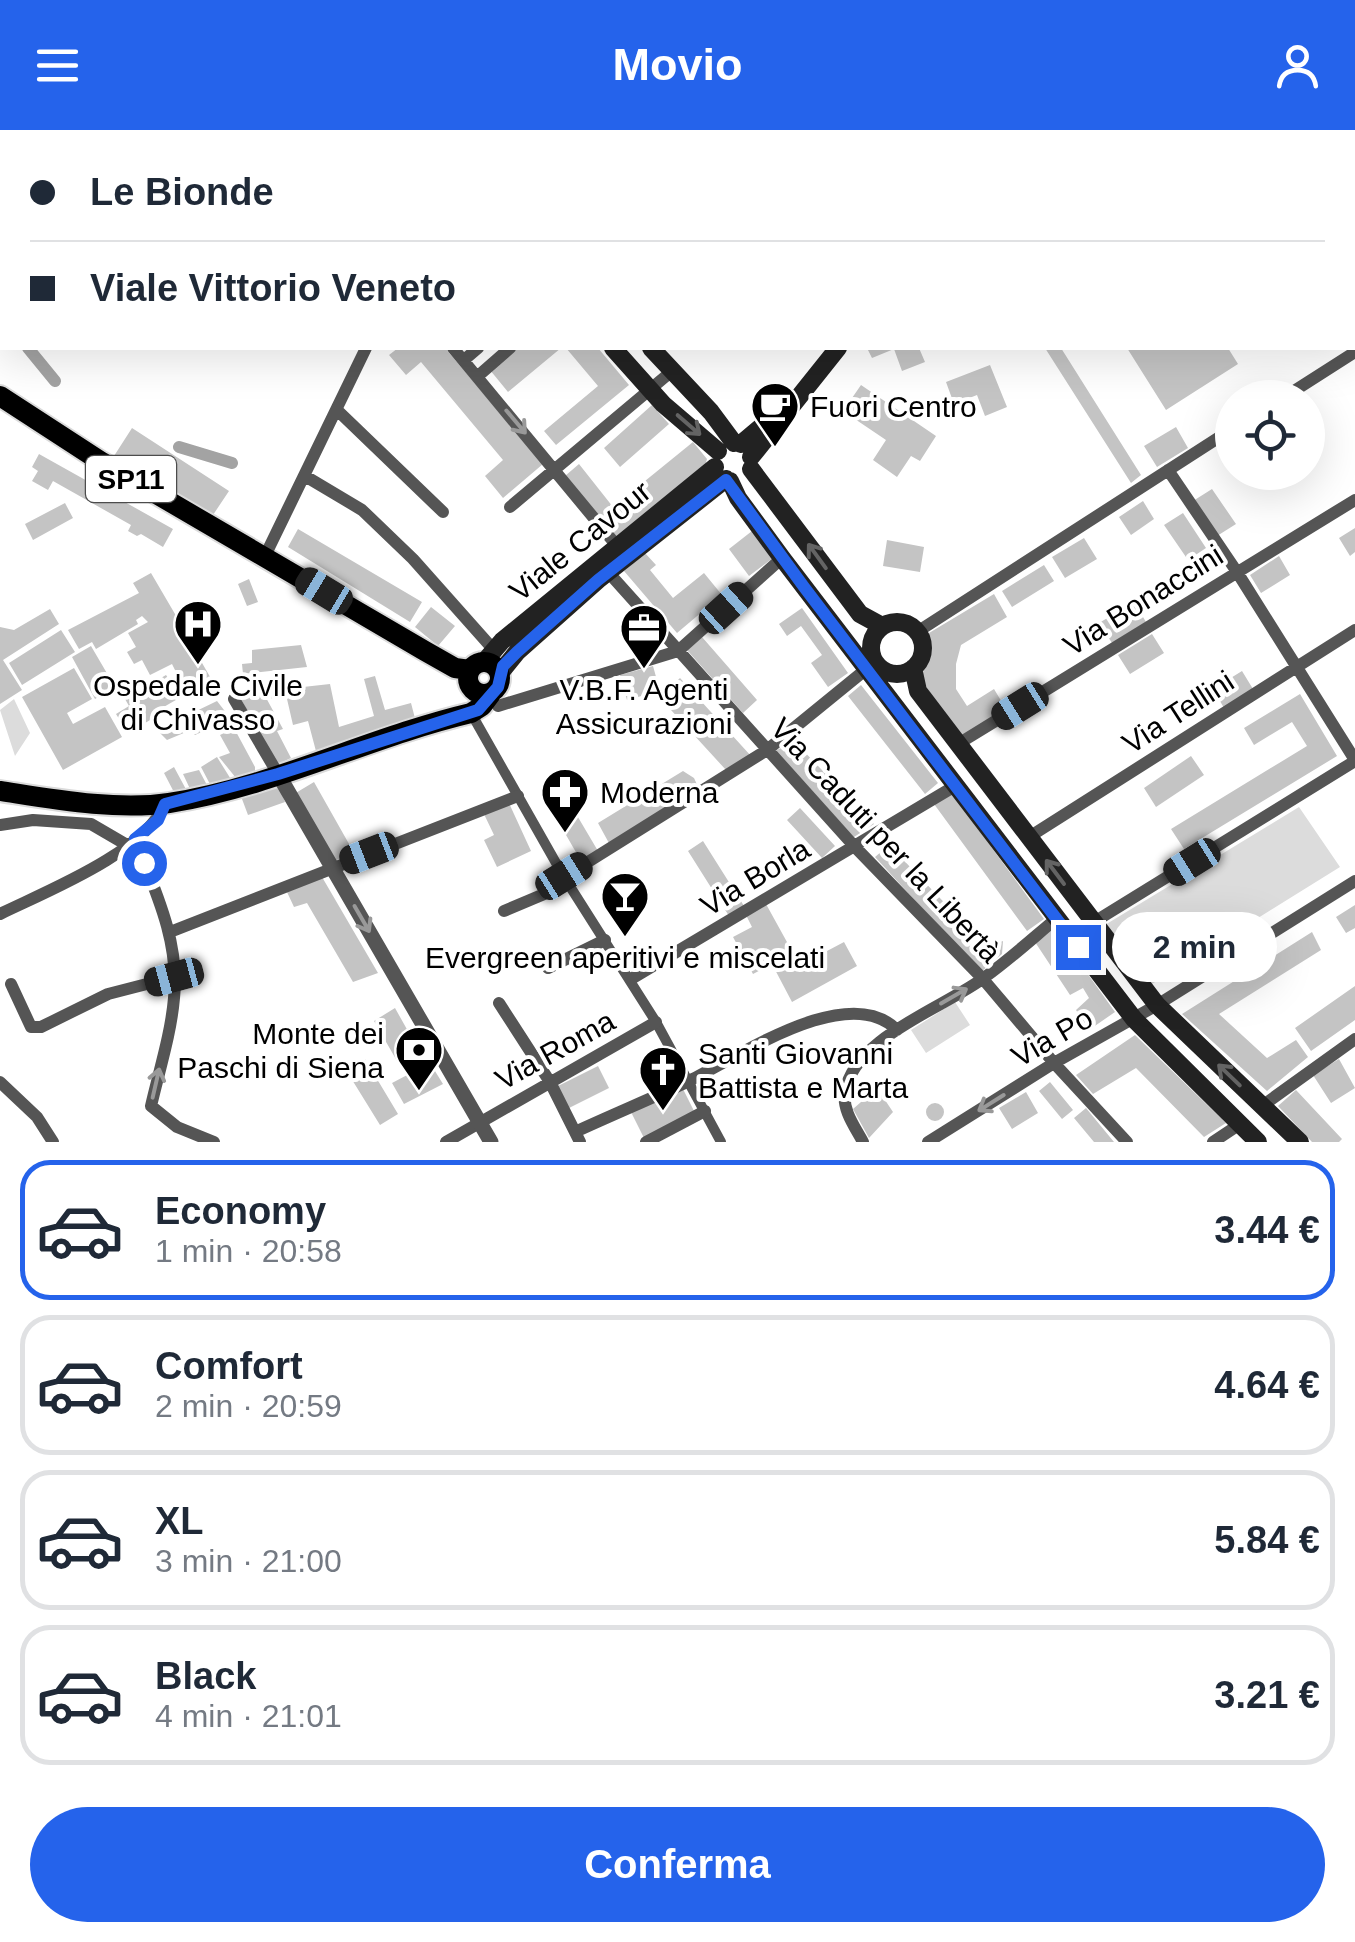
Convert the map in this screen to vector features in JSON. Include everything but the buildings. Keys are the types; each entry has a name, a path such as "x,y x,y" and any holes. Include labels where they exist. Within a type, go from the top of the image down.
{"main road":[{"path":"616,350 651,390 733,461 860,614 882,626"},
{"path":"652,350 711,412 733,461 738,498 782,558 869,661 883,691 1134,1019 1258,1142"},
{"name":"Viale Cavour","path":"483,668 517,652 733,461 768,424 822,350"},
{"name":"Viale Cavour","path":"483,668 617,546 733,461 836,350"},
{"name":"SP11","path":"0,396 100,460 265,556"},
{"path":"265,556 455,668 483,668"},
{"path":"897,622 918,632 923,646 913,668 895,674 869,661 871,642 882,626 897,622"},
{"path":"483,668 475,692 494,700"},
{"path":"464,715 464,705 483,668"},
{"path":"913,668 918,691 1156,1005 1300,1142"},
{"path":"0,792 134,805 165,804 278,774 464,715 494,700"}],"street":[{"path":"265,556 365,350"},
{"path":"455,350 617,546"},
{"path":"464,360 476,350"},
{"path":"478,376 508,350"},
{"path":"1311,380 1355,352"},
{"path":"510,507 672,371"},
{"path":"338,410 443,512"},
{"path":"918,632 1215,440"},
{"path":"1094,922 1355,761 1168,470"},
{"path":"305,476 362,510 412,558 483,668"},
{"name":"Via Bonaccini","path":"958,744 1355,500"},
{"path":"494,700 678,651 782,558"},
{"name":"Via Caduti per la Libertà","path":"608,572 1128,1142"},
{"name":"Via Tellini","path":"1029,837 1355,630"},
{"path":"504,911 566,880 767,750 869,661"},
{"path":"234,700 490,1142"},
{"path":"464,715 631,979 721,1142"},
{"name":"Via Borla","path":"631,979 956,786"},
{"path":"170,932 518,796"},
{"path":"0,914 108,858 158,820 165,804"},
{"path":"0,825 34,820 90,824 131,842 170,932 174,977 175,997 151,1106 177,1127 214,1142"},
{"name":"Via Po","path":"928,1142 1355,881"},
{"path":"862,1142 848,1114 846,1090 867,1055 897,1030 983,979 1057,918"},
{"path":"548,968 605,940"},
{"path":"11,984 31,1027 41,1028 108,994 174,977"},
{"path":"499,1003 550,1082 577,1137 807,1022 866,1014 884,1017 897,1030"},
{"name":"Via Roma","path":"446,1142 656,1022"},
{"path":"1262,1106 1355,1039"},
{"path":"0,1082 36,1117 53,1142"},
{"path":"646,1142 705,1110"},
{"path":"1213,1142 1240,1124"}],"shaded area":[{"path":"14,699 30,733 15,756 0,710"},
{"path":"1299,807 1340,867 1147,987 1100,928"},
{"path":"955,1002 970,1025 926,1053 911,1030"}],"waterway":[{"path":"30,350 55,381"},
{"path":"179,447 232,463"}],"place":[{"name":"Fuori Centro","path":"775,448"},
{"name":"Ospedale Civile di Chivasso","path":"198,666"},
{"name":"V.B.F. Agenti Assicurazioni","path":"644,670"},
{"name":"Moderna","path":"565,834"},
{"name":"Evergreen aperitivi e miscelati","path":"625,938"},
{"name":"Monte dei Paschi di Siena","path":"419,1092"},
{"name":"Santi Giovanni Battista e Marta","path":"663,1112"}],"route":[{"path":"144,863 135,839 158,820 165,804 278,774 478,710 498,687 503,666 517,652 598,580 708,492 730,480 738,498 804,587 1078,947"}]}
